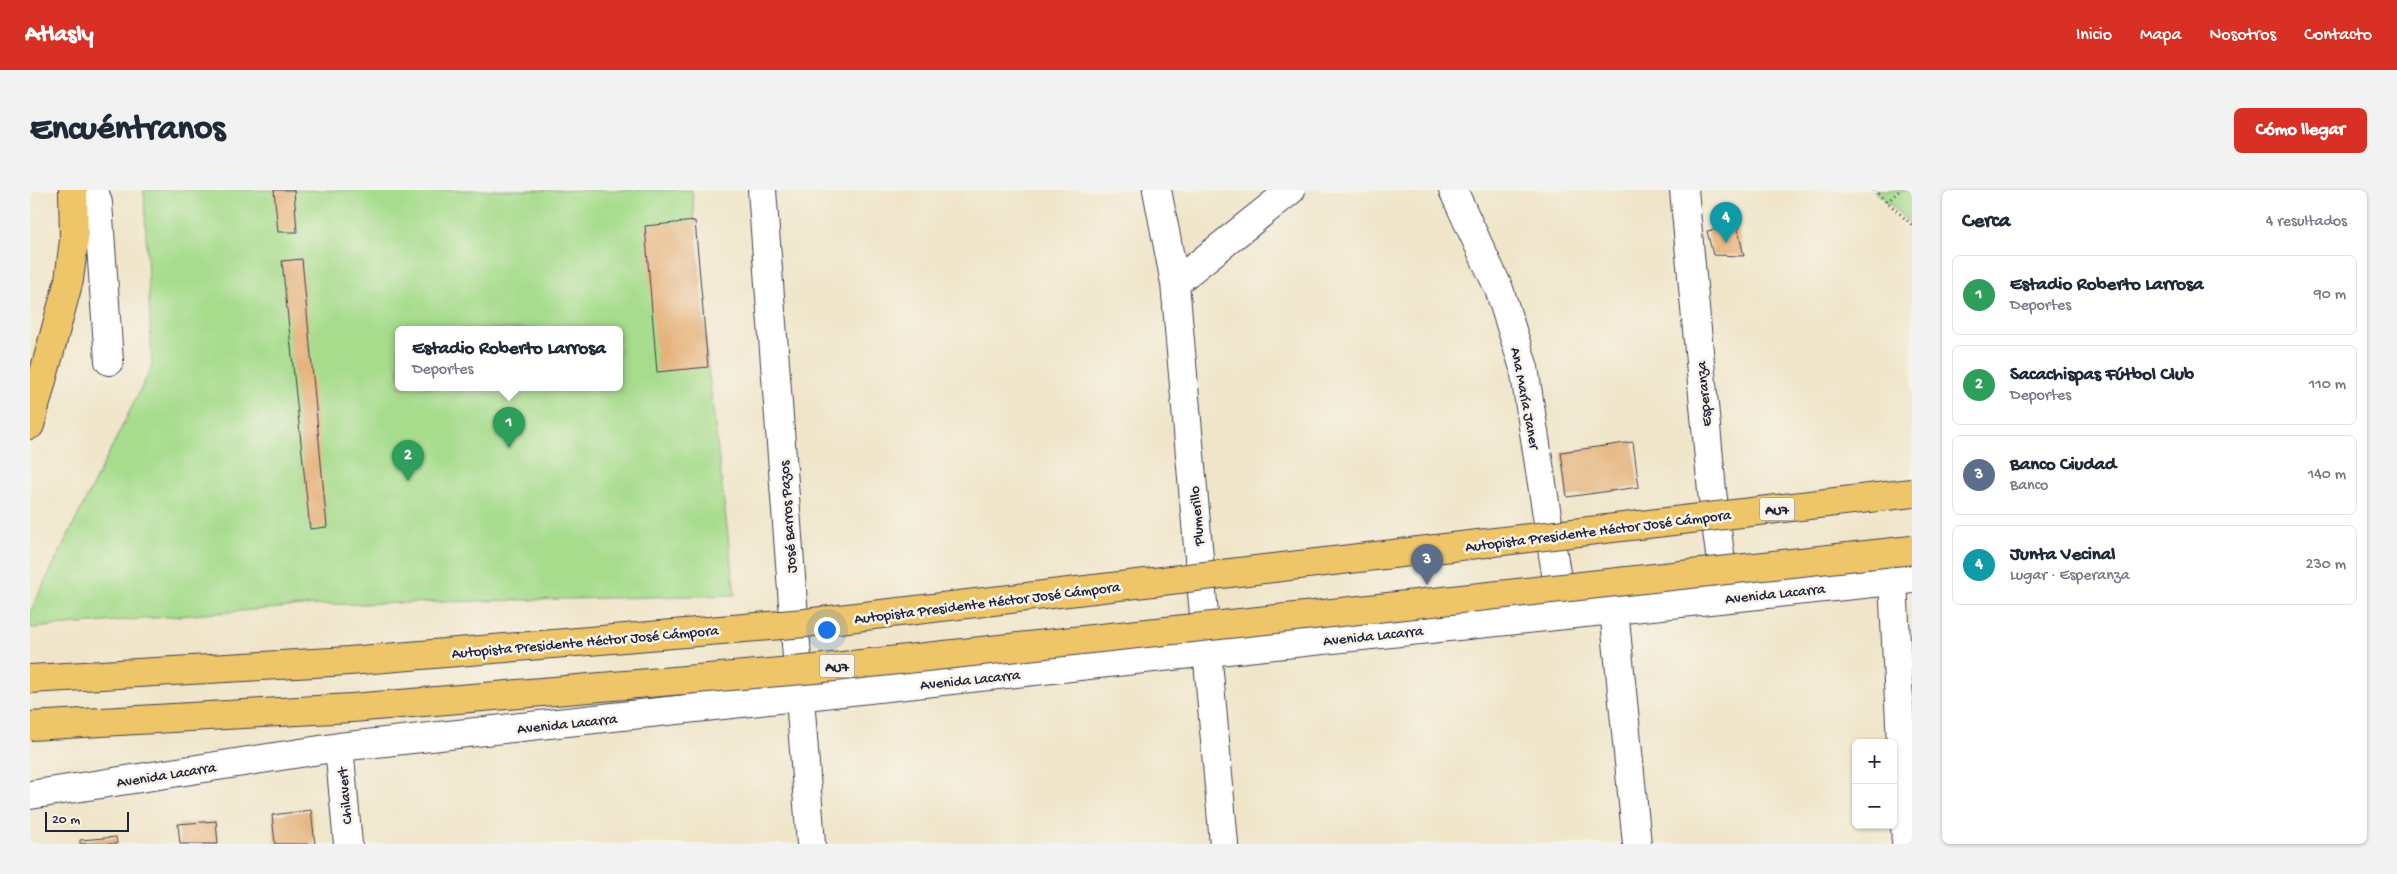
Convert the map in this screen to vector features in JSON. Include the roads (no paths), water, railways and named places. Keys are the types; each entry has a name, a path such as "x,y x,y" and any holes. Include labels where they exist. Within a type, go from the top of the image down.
{"main road":[{"path":"30,425 69,280 74,240 73,190"},
{"name":"Autopista Presidente Héctor José Cámpora","path":"30,679 349,661 805,623 1912,493"},
{"name":"AU7","path":"30,726 352,708 815,669 1912,550"}],"street":[{"path":"94,190 98,203 110,361"},
{"name":"José Barros Pazos","path":"762,190 811,844"},
{"name":"Plumerillo","path":"1158,190 1174,283 1224,844"},
{"path":"1174,283 1291,190"},
{"name":"Ana María Janer","path":"1453,190 1499,289 1524,368 1563,617"},
{"name":"Esperanza","path":"1684,190 1712,491 1725,598"},
{"path":"1903,580 1908,828"},
{"name":"Avenida Lacarra","path":"30,795 339,747 1208,652 1563,617 1903,580"},
{"path":"1614,610 1637,844"},
{"name":"Chilavert","path":"339,747 348,844"}],"place":[{"name":"Junta Vecinal","path":"1726,243"},
{"name":"Estadio Roberto Larrosa","path":"509,448"},
{"name":"Sacachispas Fútbol Club","path":"408,481"},
{"name":"Banco Ciudad","path":"1427,585"}]}
